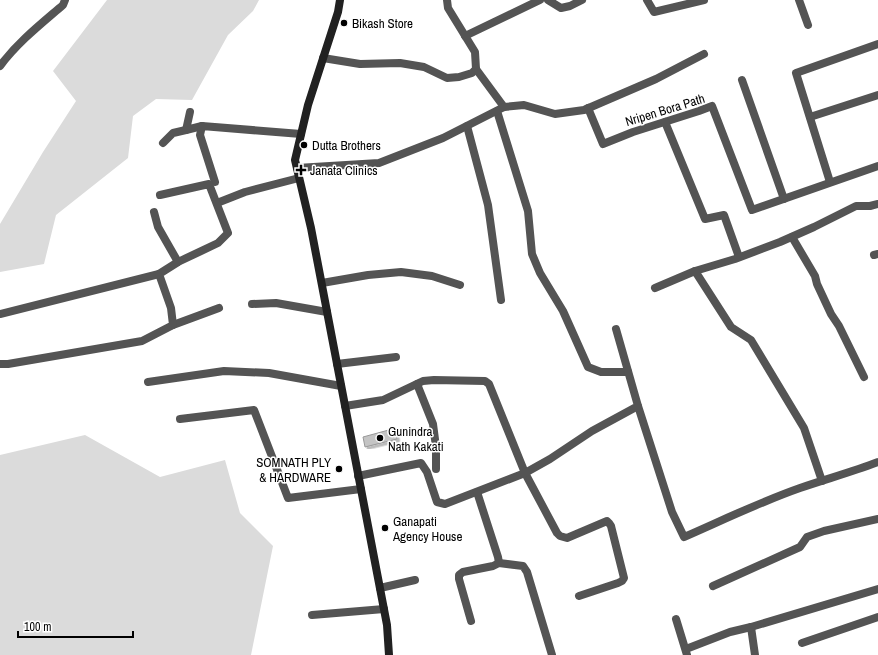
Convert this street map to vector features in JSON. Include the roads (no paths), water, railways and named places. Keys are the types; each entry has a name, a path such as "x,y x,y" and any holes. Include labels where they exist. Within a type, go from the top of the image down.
{"main road":[{"path":"340,0 338,12 308,105 295,160 322,283 384,609 389,655"}],"street":[{"path":"0,66 28,35 63,5 65,0"},
{"path":"447,0 448,8 475,52 476,69 501,109 528,211 532,254 540,273 563,311 588,367 601,372 628,372"},
{"path":"465,36 540,0"},
{"path":"548,0 561,8 570,6 582,0"},
{"path":"646,0 654,12 704,0"},
{"path":"799,0 808,25"},
{"path":"830,182 796,73 878,44"},
{"path":"297,168 379,163 443,138 501,109 524,105 555,114 584,110 656,79 704,54"},
{"path":"323,58 360,64 400,63 424,67 447,78 459,77 472,73 476,69"},
{"path":"742,80 784,199 878,166"},
{"path":"810,117 878,95"},
{"name":"Nripen Bora Path","path":"588,108 603,144 712,106 752,210 784,199"},
{"path":"186,130 190,112"},
{"path":"665,122 705,219 724,215 739,257"},
{"path":"202,126 200,135 215,182"},
{"path":"163,143 173,133 202,126 301,134"},
{"path":"467,126 488,205 501,300"},
{"path":"217,204 245,192 299,178"},
{"path":"0,314 159,274 178,262 218,244 228,233 209,184 160,195"},
{"path":"656,288 695,271 780,242 856,206 870,206 878,204"},
{"path":"154,212 158,227 178,262"},
{"path":"792,237 815,276 817,284 831,314 839,326 864,377"},
{"path":"695,271 731,327 751,340 804,428 822,481"},
{"path":"322,283 368,275 401,272 432,276 460,286"},
{"path":"159,274 171,308 173,325"},
{"path":"252,304 276,303 327,312"},
{"path":"0,364 8,364 142,341 173,325 219,308"},
{"path":"616,329 638,406 672,512 684,537 752,506 878,462"},
{"path":"337,364 396,357"},
{"path":"148,382 224,371 269,373 341,386"},
{"path":"345,406 383,400 423,381 485,381 489,384 525,473 557,533 560,536 567,538 607,521 611,526 624,578 618,583 579,596"},
{"path":"417,384 433,424 436,447 436,469"},
{"path":"358,476 421,463 427,472 437,502 445,504 525,473 550,459 592,431 638,406"},
{"path":"180,419 254,410 288,498 361,489"},
{"path":"477,492 499,563"},
{"path":"713,586 800,547 807,537 824,531 878,519"},
{"path":"472,621 459,575 462,572 493,566 499,563 523,566 527,572 552,655"},
{"path":"380,588 415,580"},
{"path":"676,619 686,652 730,632 878,589"},
{"path":"312,615 384,609"},
{"path":"802,643 878,617"},
{"path":"751,627 755,655"}],"place":[{"name":"Bikash Store","path":"344,23"},
{"name":"Dutta Brothers","path":"304,145"},
{"name":"Janata Clinics","path":"301,170"},
{"name":"Gunindra Nath Kakati","path":"380,438"},
{"name":"SOMNATH PLY & HARDWARE","path":"339,469"},
{"name":"Ganapati Agency House","path":"385,528"}]}
